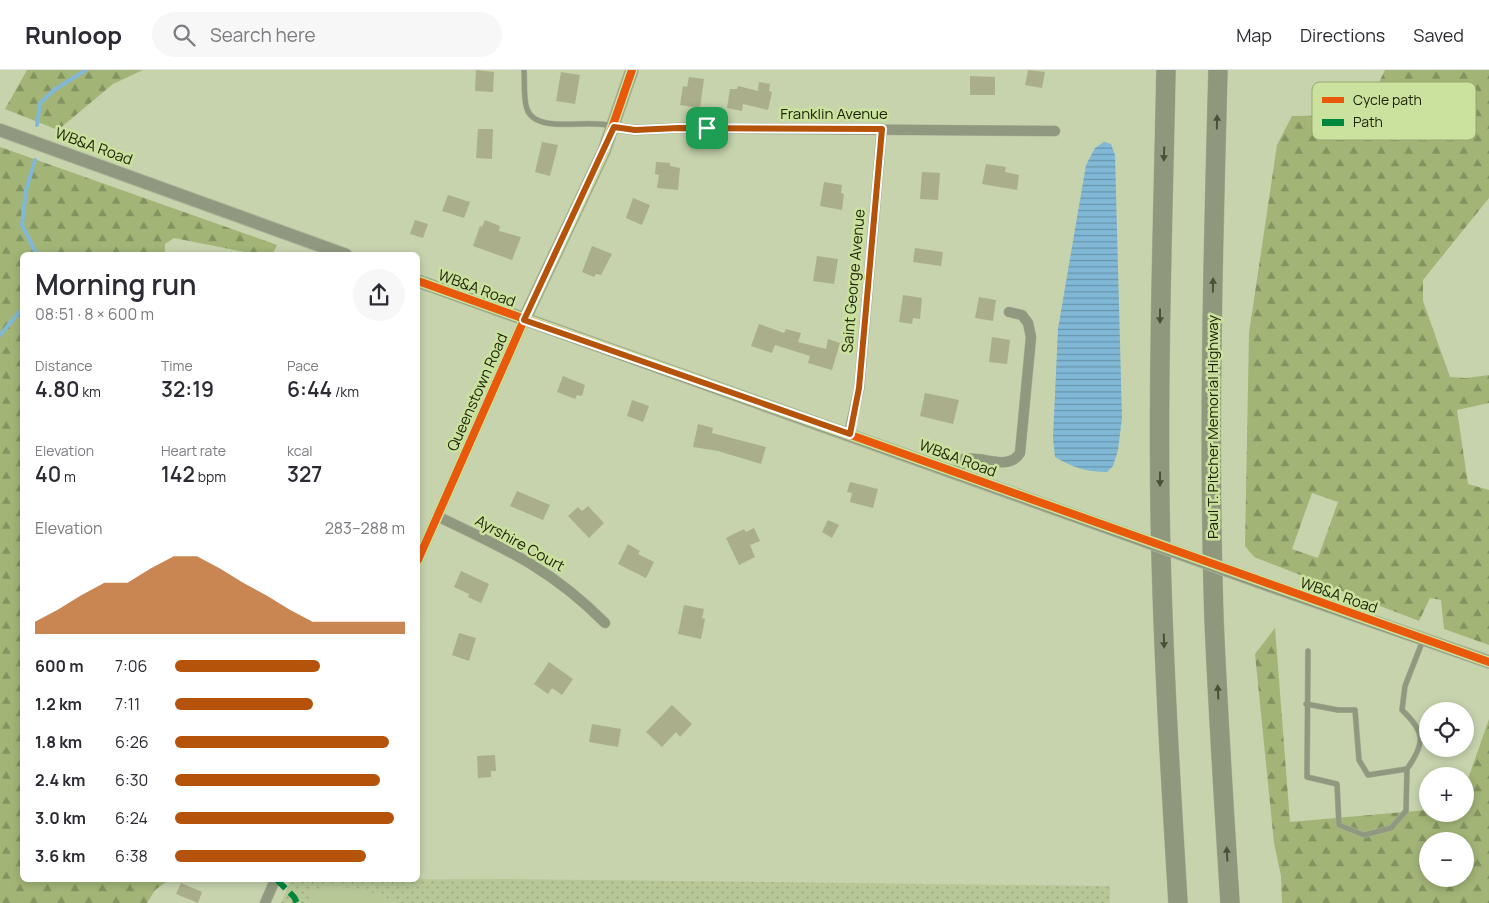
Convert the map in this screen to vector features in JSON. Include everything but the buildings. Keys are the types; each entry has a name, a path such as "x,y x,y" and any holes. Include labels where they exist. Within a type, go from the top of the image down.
{"highway":[{"path":"1166,70 1160,304 1160,514 1168,748 1178,903"},
{"name":"Paul T. Pitcher Memorial Highway","path":"1218,70 1212,305 1212,502 1214,618 1230,903"}],"street":[{"name":"Queenstown Road","path":"420,555 524,320 614,127 632,70"},
{"name":"Franklin Avenue","path":"614,127 635,130 678,128 1055,131"},
{"name":"Saint George Avenue","path":"850,434 859,388 882,129"},
{"name":"WB&A Road","path":"0,130 338,252"},
{"name":"WB&A Road","path":"420,282 1254,580 1489,662"},
{"path":"956,472 964,459 971,458 1008,463 1015,460 1020,453 1031,337 1028,323 1022,314 1009,312"},
{"name":"Ayrshire Court","path":"437,516 509,550 541,568 570,589 605,623"},
{"path":"265,903 275,882"}],"lane":[{"path":"524,70 526,106 529,114 536,121 549,125 597,122 614,127"},
{"path":"1308,651 1306,704 1307,777 1338,784 1339,825 1364,835 1390,828 1406,811 1408,769 1414,759 1420,740 1419,726 1402,710 1405,686 1423,639"},
{"path":"1306,704 1338,710 1355,710 1359,760 1368,775 1408,769"}],"green space":[{"path":"27,70 143,70 113,84 58,130 5,109"},
{"path":"1385,70 1489,70 1489,198 1423,280 1423,301 1450,377 1466,378 1489,375 1489,403 1457,410 1468,484 1489,490 1489,645 1444,629 1441,600 1430,598 1419,621 1254,557 1245,546 1249,333 1277,145 1292,116 1312,116 1312,140 1476,140 1476,82 1379,82","holes":["1312,493 1338,502 1318,558 1292,549"]},
{"path":"0,147 277,245 274,252 245,252 174,238 165,244 165,252 20,252 20,882 166,882 155,890 147,903 0,903"},
{"path":"1275,628 1290,822 1419,811 1419,822 1474,822 1474,767 1472,767 1489,719 1489,903 1282,903 1281,876 1274,843 1255,654"},
{"path":"420,879 1110,886 1110,903 281,903 290,882 420,882"},
{"path":"333,886 361,889 401,903 312,903 311,890"}],"water":[{"path":"1104,142 1111,144 1115,155 1122,418 1118,450 1113,466 1107,472 1080,468 1067,464 1055,457 1053,438 1058,329 1086,165 1095,148"}],"waterway":[{"path":"37,125 40,103 54,90 86,70"},
{"path":"35,160 26,190 22,225 36,252"},
{"path":"0,335 20,311"}],"marked path":[{"path":"279,882 294,897 297,903"}],"cycle path":[{"path":"420,555 524,320 604,151 632,70"},
{"path":"420,282 1489,662"}],"route":[{"path":"614,127 623,130 707,128 882,129 859,388 850,434 524,320 614,127"}]}
